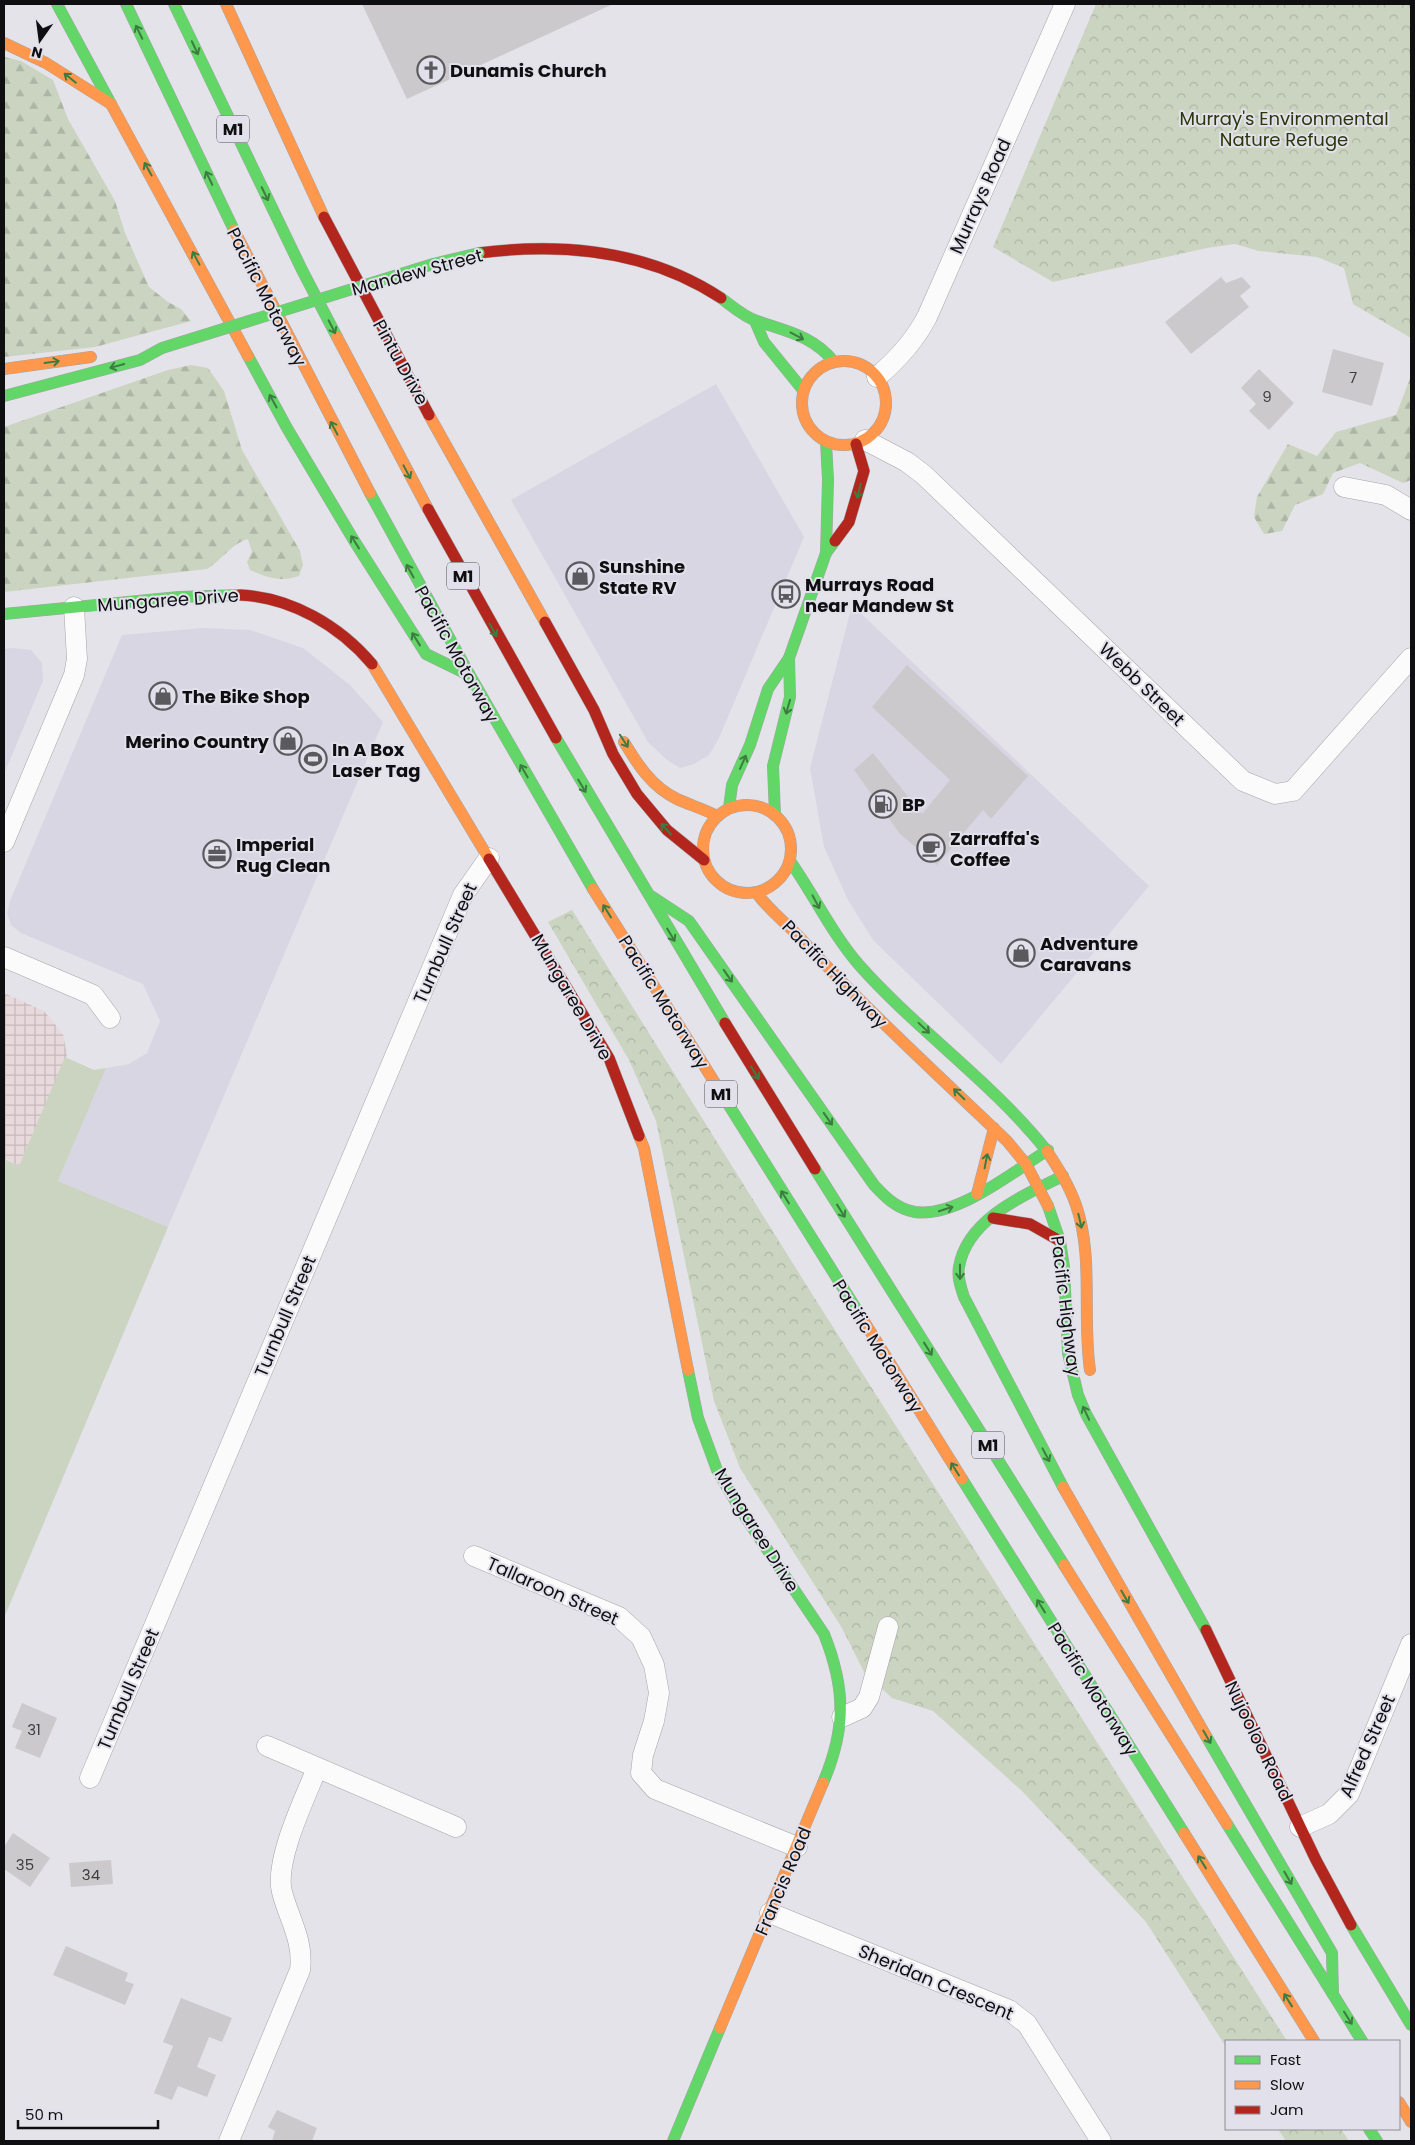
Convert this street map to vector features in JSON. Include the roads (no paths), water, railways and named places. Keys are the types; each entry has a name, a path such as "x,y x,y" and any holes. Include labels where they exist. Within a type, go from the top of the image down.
{"main road":[{"path":"57,4 287,428 353,539 426,654 469,674"},
{"name":"Pacific Motorway","path":"126,4 230,222 319,399 396,545 595,892 1313,2040"},
{"name":"M1","path":"174,4 251,166 385,431 544,721 762,1084 1361,2040"},
{"name":"Pintu Drive","path":"226,4 335,240 394,351 594,710 604,738 634,792 678,842 704,860"},
{"path":"4,43 48,62 82,89 112,104"},
{"name":"Mandew Street","path":"4,396 140,360 162,348 433,264 479,253 517,248 556,247 618,256 662,268 690,280 754,321 780,327 823,348 834,362"},
{"path":"754,321 764,342 804,390"},
{"name":"Mandew Street","path":"134,348 162,348"},
{"path":"4,369 104,354"},
{"path":"834,362 858,363 877,377 884,390 886,404 884,418 876,430 861,442 846,446 826,442 808,426 803,414 804,390 816,373 834,362"},
{"path":"826,442 828,480 826,553"},
{"path":"729,808 732,785 750,745 768,689 789,658 826,553 849,522 864,471 861,442"},
{"name":"Mungaree Drive","path":"4,614 179,597 239,594 284,603 329,625 356,646 378,672 461,815 489,858 609,1058 644,1148 698,1418 718,1470 740,1509 824,1634 834,1657 842,1717"},
{"path":"775,815 773,766 790,697 789,658"},
{"name":"Pintu Drive","path":"594,710 617,730 648,777 662,790 717,816"},
{"path":"753,805 775,815 784,824 790,836 792,848 790,861 777,881 756,892 743,893 730,890 718,882 704,860 704,836 717,816 729,808 753,805"},
{"name":"Pacific Highway","path":"790,861 806,883 824,917 858,964 888,995 1029,1127 1048,1150 1063,1176 1080,1219 1085,1249 1086,1337 1093,1382"},
{"name":"Pacific Highway","path":"756,892 766,907 789,925 850,992 994,1128 1026,1164 1052,1216 1060,1241 1064,1267 1066,1331 1072,1373 1086,1414 1110,1455"},
{"path":"646,893 689,921 874,1185 887,1200 909,1211 934,1213 952,1208 1048,1150"},
{"path":"977,1194 994,1128"},
{"path":"1063,1176 1039,1188 993,1218 977,1232 962,1256 959,1274 964,1297 1075,1510 1332,1953 1333,1995"},
{"path":"993,1218 1030,1224 1060,1241"},
{"path":"1104,1421 1110,1455"},
{"name":"Nujooloo Road","path":"1110,1455 1167,1563 1199,1616 1300,1827 1354,1931 1411,2025"},
{"name":"Francis Road","path":"673,2141 835,1754 842,1717"},
{"path":"1400,2104 1411,2122"},
{"path":"1370,2130 1376,2141"}],"street":[{"name":"Murrays Road","path":"877,377 889,367 913,339 927,317 1065,4"},
{"name":"Webb Street","path":"861,442 907,462 924,475 1243,781 1275,794 1293,791 1411,658"},
{"path":"1344,487 1386,495 1411,510"},
{"path":"4,842 74,675 77,660 74,607"},
{"name":"Turnbull Street","path":"90,1778 463,895 489,858"},
{"path":"4,957 93,994 110,1018"},
{"name":"Tallaroon Street","path":"474,1556 619,1617 641,1637 654,1665 659,1693 654,1721 642,1755 641,1774 655,1788 797,1847"},
{"path":"842,1717 862,1708 869,1697 888,1627"},
{"name":"Alfred Street","path":"1300,1827 1330,1814 1349,1794 1411,1644"},
{"path":"267,1746 456,1827"},
{"path":"229,2141 300,1970 302,1954 282,1891 281,1874 294,1824 317,1768"},
{"name":"Sheridan Crescent","path":"770,1912 1009,2010 1028,2024 1101,2141"}],"place":[{"name":"Dunamis Church","path":"431,70"},
{"name":"Sunshine State RV","path":"580,576"},
{"name":"Murrays Road near Mandew St","path":"786,594"},
{"name":"The Bike Shop","path":"163,696"},
{"name":"Merino Country","path":"288,741"},
{"name":"In A Box Laser Tag","path":"313,759"},
{"name":"BP","path":"883,804"},
{"name":"Zarraffa's Coffee","path":"931,848"},
{"name":"Imperial Rug Clean","path":"217,854"},
{"name":"Adventure Caravans","path":"1021,953"}],"park label":[{"name":"Murray's Environmental Nature Refuge","path":"1284,128"}]}
